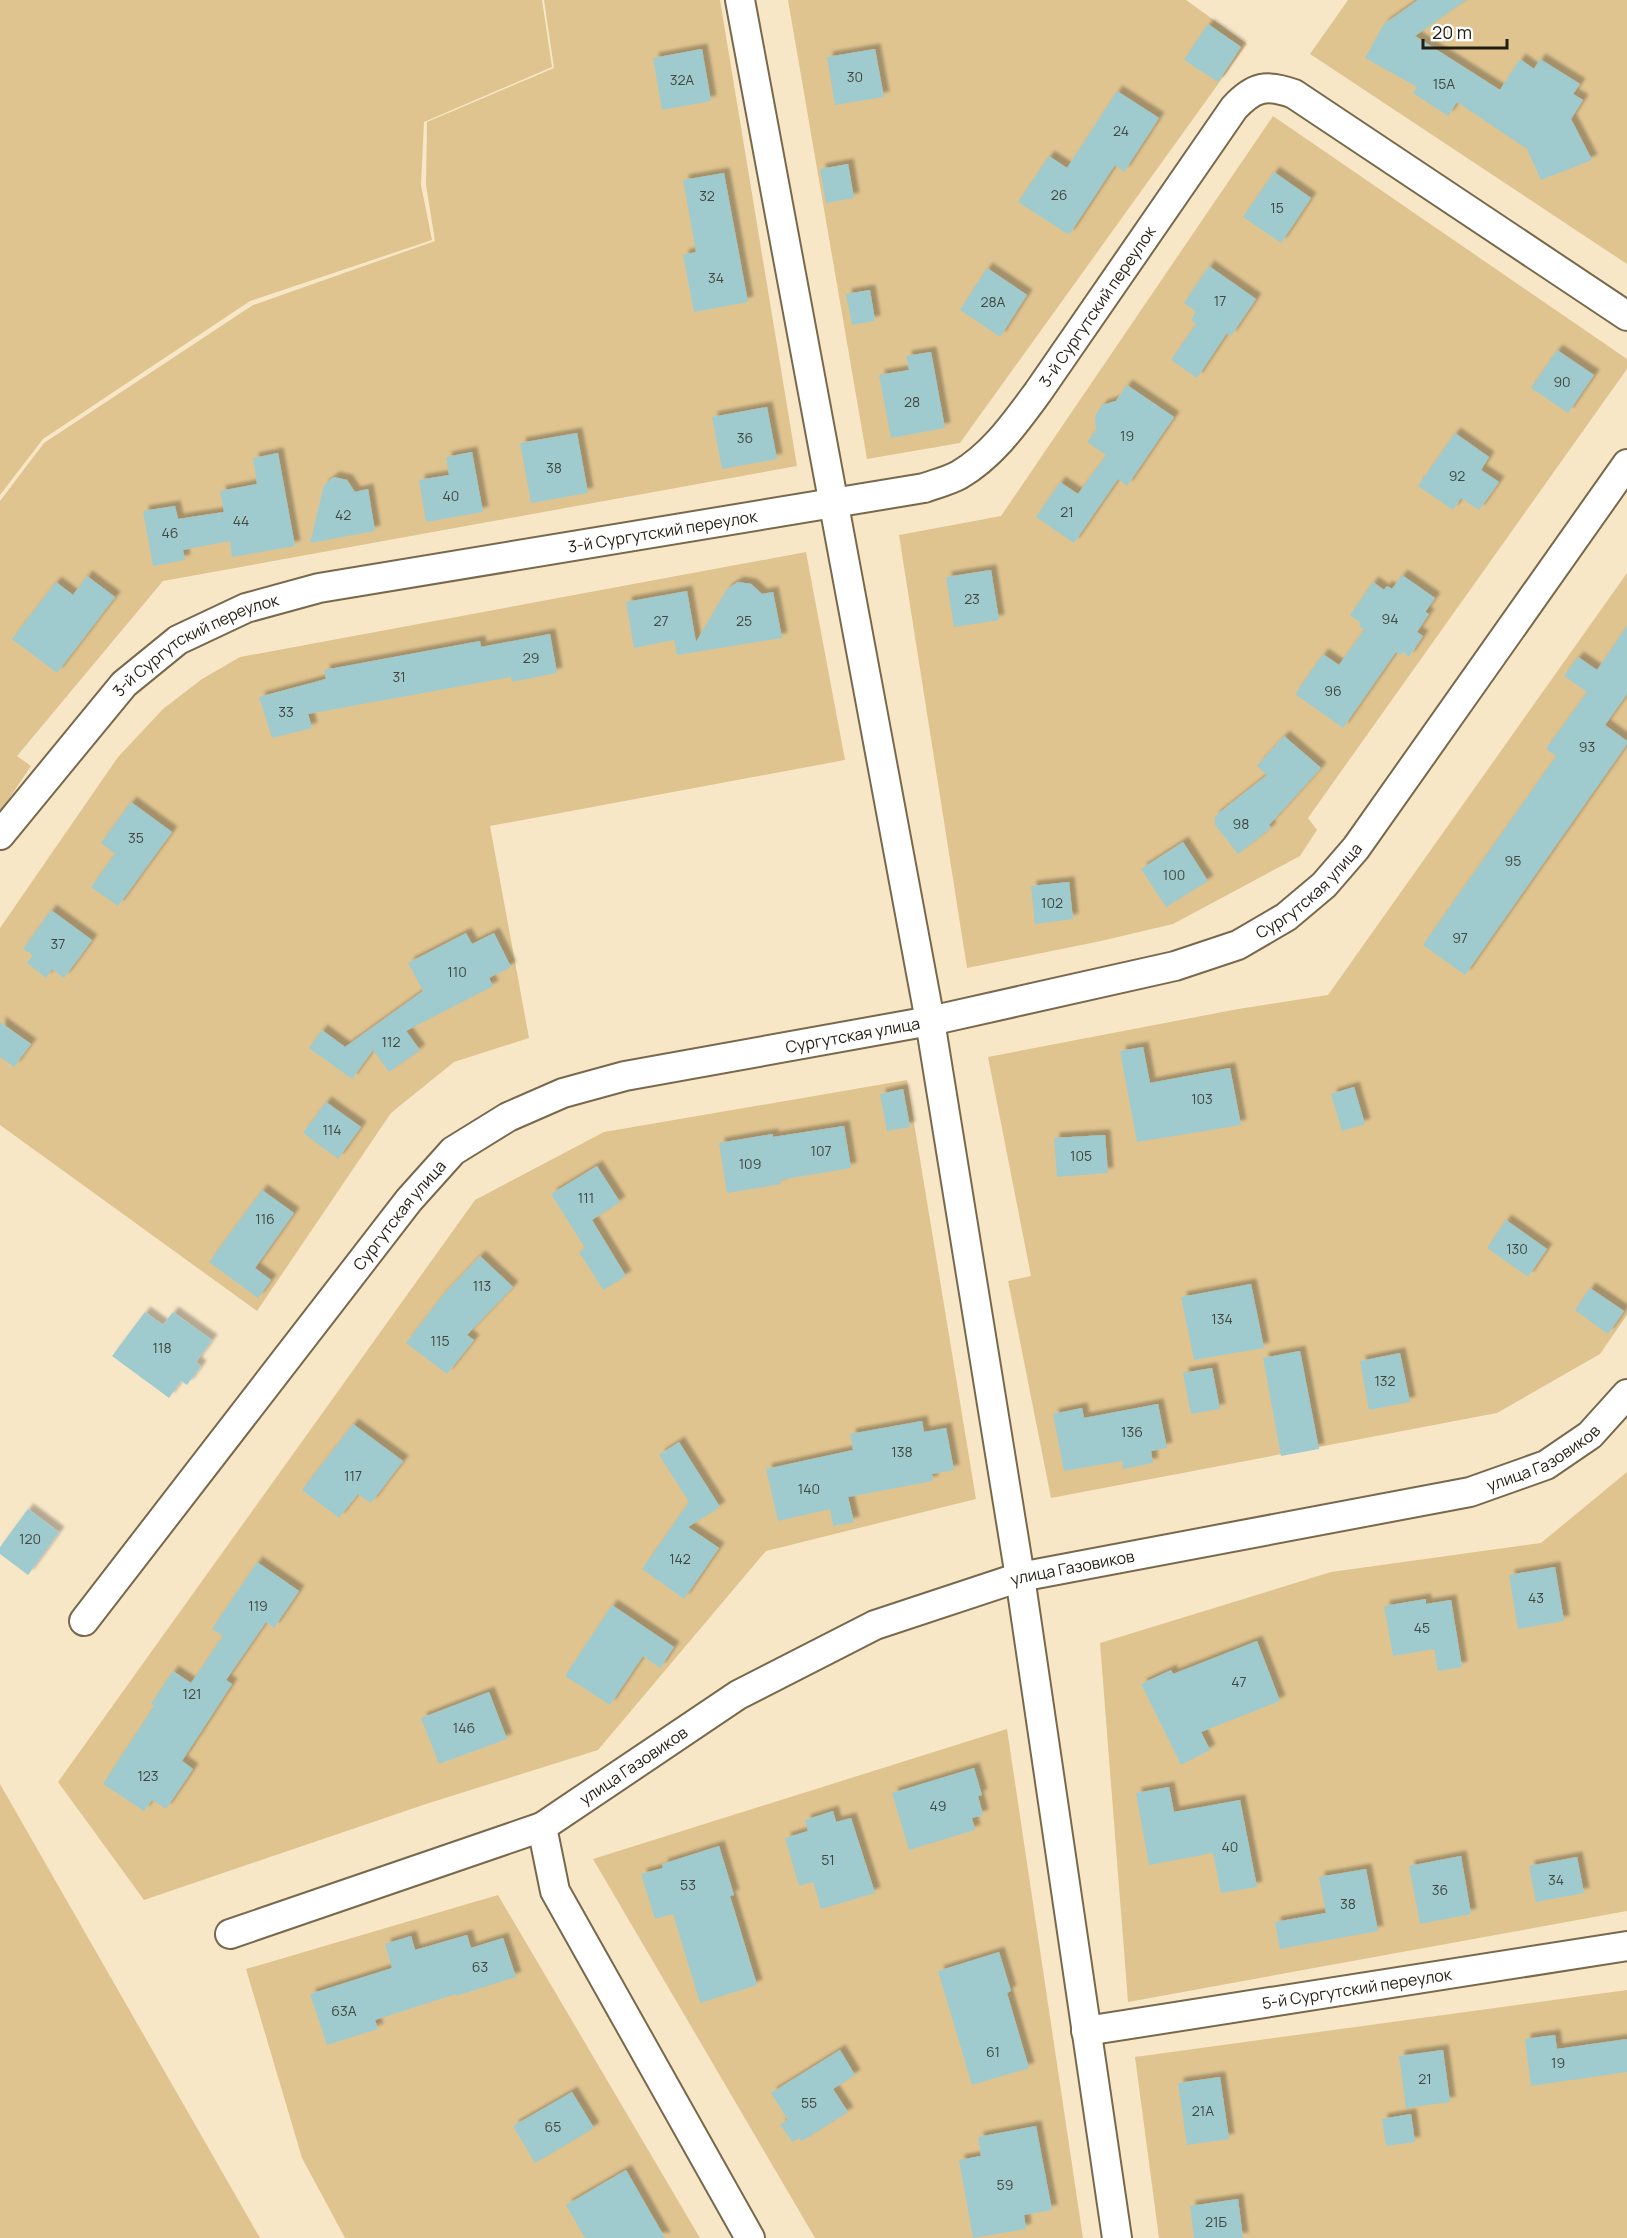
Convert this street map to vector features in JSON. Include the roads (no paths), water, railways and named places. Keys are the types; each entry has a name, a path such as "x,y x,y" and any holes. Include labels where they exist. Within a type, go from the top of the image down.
{"street":[{"path":"740,0 930,1021 1020,1577 1116,2238"},
{"name":"3-й Сургутский переулок","path":"0,835 124,684 178,640 246,608 320,588 924,488 958,475 985,457 1006,435 1234,108 1245,96 1259,89 1276,88 1294,94 1627,316"},
{"name":"Сургутская улица","path":"84,1621 409,1200 453,1151 507,1117 573,1090 625,1076 930,1021 1175,966 1238,945 1286,917 1324,885 1356,848 1627,464"},
{"name":"улица Газовиков","path":"230,1934 542,1827 738,1695 874,1625 1020,1577 1470,1491 1546,1465 1590,1435 1627,1394"},
{"path":"542,1827 555,1891 750,2238"},
{"name":"5-й Сургутский переулок","path":"1086,2031 1627,1946"}]}
